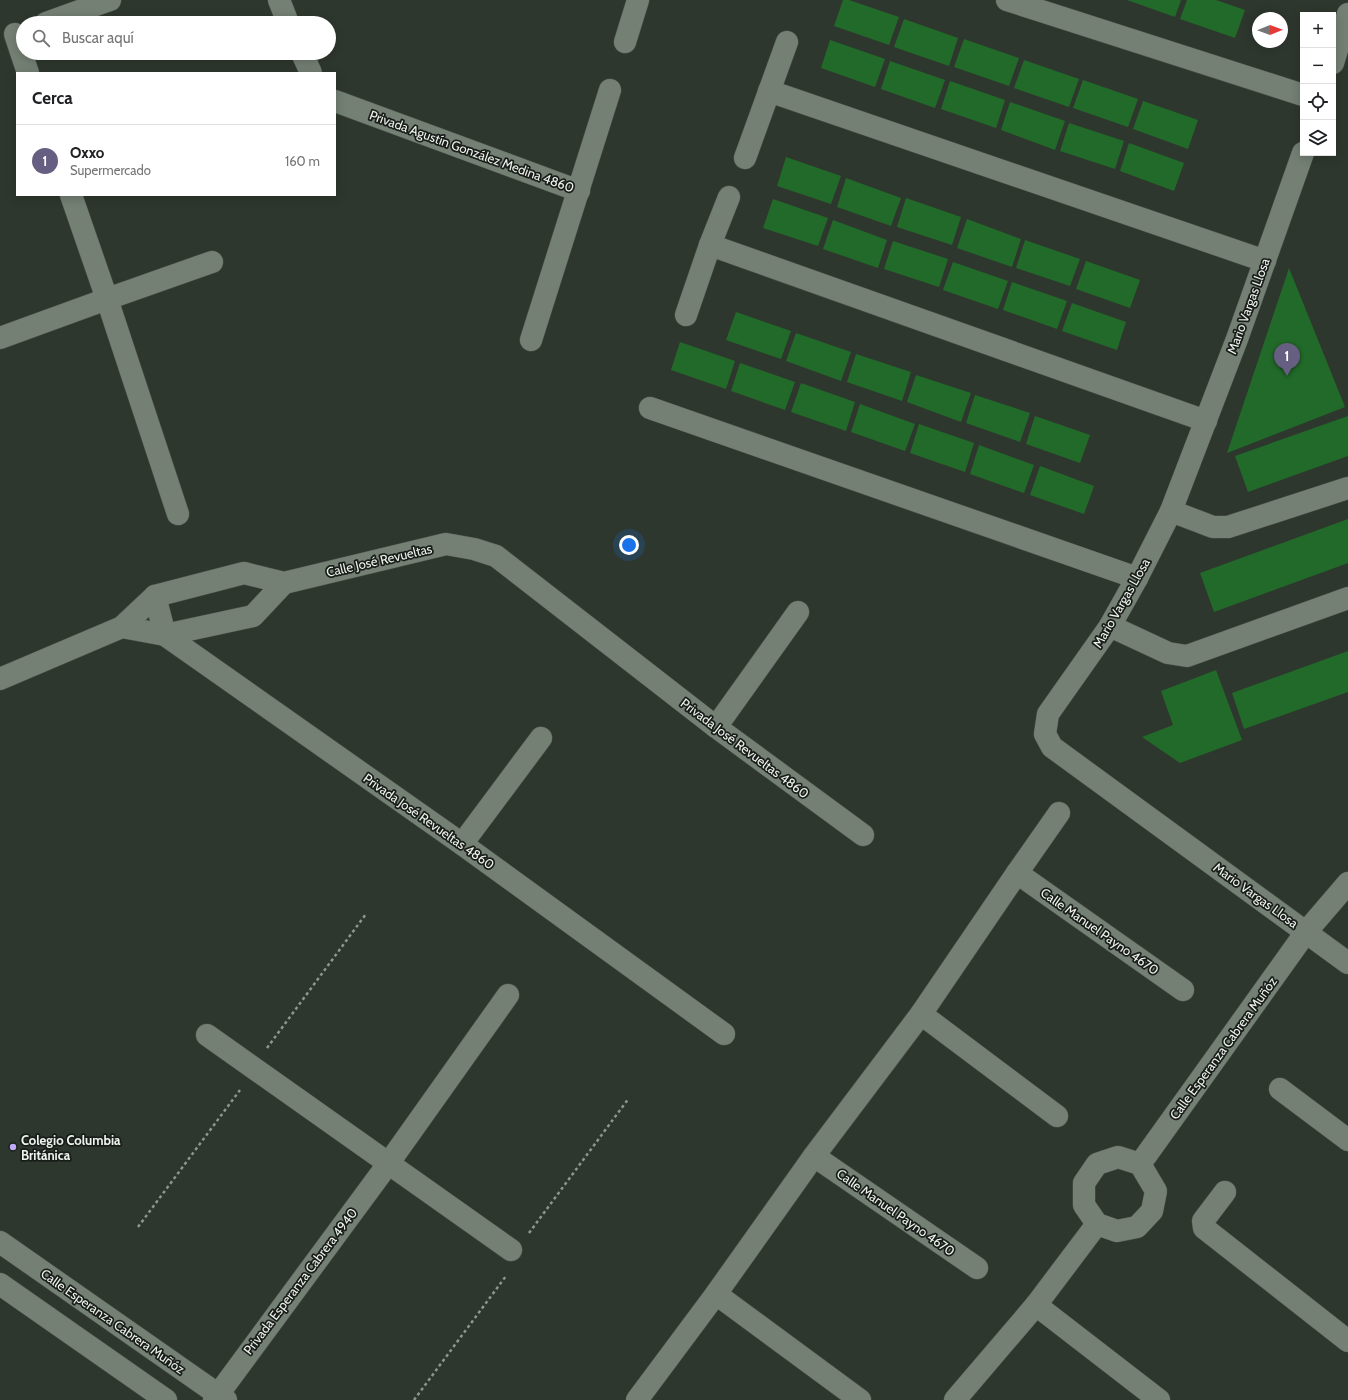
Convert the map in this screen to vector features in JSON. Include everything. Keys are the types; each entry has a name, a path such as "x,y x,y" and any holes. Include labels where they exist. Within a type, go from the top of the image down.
{"street":[{"path":"65,16 110,0"},
{"path":"280,0 286,16"},
{"path":"625,42 638,0"},
{"path":"1007,0 1300,95"},
{"path":"1336,53 1348,14"},
{"path":"745,158 787,42"},
{"path":"23,60 28,72"},
{"path":"305,60 311,72"},
{"name":"Privada Agustín González Medina 4860","path":"336,101 579,191 610,90"},
{"path":"769,91 1265,261"},
{"name":"Mario Vargas Llosa","path":"1302,156 1206,421 1171,511 1137,578 1110,626 1048,714 1045,734 1052,747 1348,963"},
{"path":"531,340 579,191"},
{"path":"71,196 178,514"},
{"path":"686,315 710,245 729,197"},
{"path":"710,245 1206,421"},
{"path":"0,338 212,262"},
{"path":"650,408 1137,578"},
{"path":"1171,511 1213,527 1228,527 1348,488"},
{"name":"Calle José Revueltas","path":"0,679 122,627 155,596 244,573 284,582 446,544 474,549"},
{"name":"Privada José Revueltas 4860","path":"474,549 496,556 716,727 863,834"},
{"path":"122,627 165,636 253,616 284,582"},
{"path":"155,596 165,636"},
{"path":"1110,626 1168,653 1187,656 1348,598"},
{"path":"716,727 798,612"},
{"name":"Privada José Revueltas 4860","path":"165,636 462,844 724,1034"},
{"path":"462,844 541,738"},
{"path":"637,1400 716,1294 814,1156 921,1014 1016,873 1059,813"},
{"name":"Calle Manuel Payno 4670","path":"1016,873 1183,990"},
{"name":"Calle Esperanza Cabrera Muñóz","path":"1140,1164 1306,932 1348,883"},
{"name":"Privada Esperanza Cabrera 4940","path":"219,1398 508,996"},
{"path":"921,1014 1057,1116"},
{"path":"207,1035 511,1250"},
{"path":"1280,1089 1348,1140"},
{"name":"Calle Manuel Payno 4670","path":"814,1156 977,1268"},
{"path":"1118,1157 1140,1164 1156,1191 1152,1211 1137,1227 1117,1231 1097,1224 1084,1205 1084,1183 1097,1164 1118,1157"},
{"path":"1225,1192 1204,1221 1204,1228 1348,1341"},
{"path":"955,1400 1036,1305 1097,1224"},
{"name":"Calle Esperanza Cabrera Muñóz","path":"0,1242 219,1398"},
{"path":"0,1284 166,1400"},
{"path":"716,1294 860,1400"},
{"path":"1036,1305 1159,1400"}],"path":[{"path":"264,1051 366,914"},
{"path":"138,1227 240,1090"},
{"path":"527,1235 629,1098"},
{"path":"414,1400 506,1276"}],"building":[{"path":"843,0 849,0 899,17 889,45 834,26"},
{"path":"1127,0 1181,0 1175,17"},
{"path":"1187,0 1216,0 1245,10 1235,38 1180,19"},
{"path":"904,19 958,38 949,66 894,47"},
{"path":"964,39 1019,58 1009,86 954,67"},
{"path":"830,40 885,59 875,87 821,68"},
{"path":"1024,60 1079,79 1069,107 1014,88"},
{"path":"890,61 945,80 935,108 881,89"},
{"path":"1083,80 1138,99 1128,127 1073,108"},
{"path":"950,81 1005,100 996,128 941,109"},
{"path":"1143,101 1198,120 1188,149 1133,129"},
{"path":"1010,102 1065,121 1055,150 1001,130"},
{"path":"1069,123 1124,141 1115,169 1060,151"},
{"path":"1129,143 1184,163 1174,191 1120,171"},
{"path":"786,157 841,176 831,204 777,186"},
{"path":"846,178 901,198 891,226 837,207"},
{"path":"906,198 961,217 952,245 897,227"},
{"path":"773,199 828,218 818,246 763,228"},
{"path":"967,219 1021,239 1012,267 957,248"},
{"path":"833,220 887,240 878,268 823,249"},
{"path":"1025,240 1080,259 1070,286 1016,268"},
{"path":"893,241 948,259 939,287 884,269"},
{"path":"1086,261 1140,280 1130,308 1076,289"},
{"path":"953,262 1008,281 998,309 943,290"},
{"path":"1289,268 1345,407 1227,453"},
{"path":"1012,282 1067,301 1057,329 1003,310"},
{"path":"1072,303 1126,322 1117,350 1062,331"},
{"path":"736,312 791,331 781,359 726,340"},
{"path":"796,333 851,352 841,381 786,361"},
{"path":"680,342 735,361 726,389 671,370"},
{"path":"856,354 911,372 902,401 847,382"},
{"path":"740,363 795,382 785,410 731,391"},
{"path":"916,375 971,393 961,422 907,402"},
{"path":"801,383 855,402 846,431 791,412"},
{"path":"975,395 1030,413 1020,442 966,423"},
{"path":"860,404 915,424 905,451 851,432"},
{"path":"1035,416 1090,435 1080,463 1026,444"},
{"path":"1348,416 1348,456 1248,492 1235,456"},
{"path":"919,424 974,443 965,472 910,453"},
{"path":"979,445 1034,465 1024,493 970,474"},
{"path":"1040,466 1094,486 1084,514 1030,495"},
{"path":"1348,519 1348,563 1214,612 1200,573"},
{"path":"1348,651 1348,692 1244,729 1232,693"},
{"path":"1216,670 1242,740 1180,763 1142,737 1173,725 1161,691"}],"place":[{"name":"Oxxo","path":"1287,376"},
{"name":"Colegio Columbia Británica","path":"13,1147"}]}
